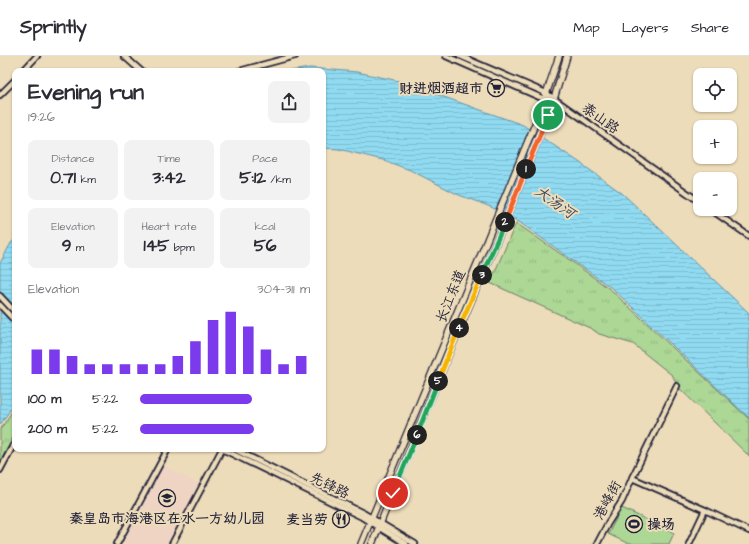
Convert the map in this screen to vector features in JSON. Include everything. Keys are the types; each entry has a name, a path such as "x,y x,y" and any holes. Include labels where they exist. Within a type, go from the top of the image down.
{"main road":[{"name":"长江东道","path":"361,544 534,125 558,56"},
{"name":"长江东道","path":"372,544 554,99 567,56"}],"street":[{"path":"26,68 37,56"},
{"path":"124,56 138,68"},
{"path":"250,68 295,56"},
{"path":"446,56 545,96"},
{"name":"泰山路","path":"460,56 554,99 693,197"},
{"path":"0,95 12,83"},
{"path":"721,216 748,234"},
{"path":"0,296 12,309"},
{"path":"0,305 12,318"},
{"name":"港峰街","path":"597,544 622,501 676,386"},
{"path":"0,470 12,448"},
{"path":"117,544 166,452"},
{"path":"172,544 220,452"},
{"path":"228,452 371,520 415,544"},
{"name":"先锋路","path":"240,452 371,520"},
{"path":"632,478 749,531"},
{"path":"689,544 705,510"},
{"path":"380,525 406,544"}],"shaded area":[{"name":"秦皇岛市海港区在水一方幼儿园","path":"161,464 199,484 168,544 119,544"}],"green space":[{"path":"516,223 611,290 749,419 749,456 677,386 673,376 633,344 599,334 592,329 490,283"},
{"path":"12,412 12,440 0,462 0,430"},
{"name":"操场","path":"622,508 674,533 669,544 629,544 608,534"}],"water":[{"name":"大汤河","path":"326,69 357,72 399,81 523,125 579,162 623,194 749,313 749,418 613,289 519,222 491,207 459,195 410,170 383,160 339,149 326,148"},
{"path":"12,242 12,407 0,425 0,263"}],"place":[{"name":"财进烟酒超市","path":"496,88"},
{"name":"秦皇岛市海港区在水一方幼儿园","path":"167,498"},
{"name":"麦当劳","path":"341,519"},
{"name":"操场","path":"634,524"}],"route":[{"path":"393,493 454,341 504,224 548,115"}]}
